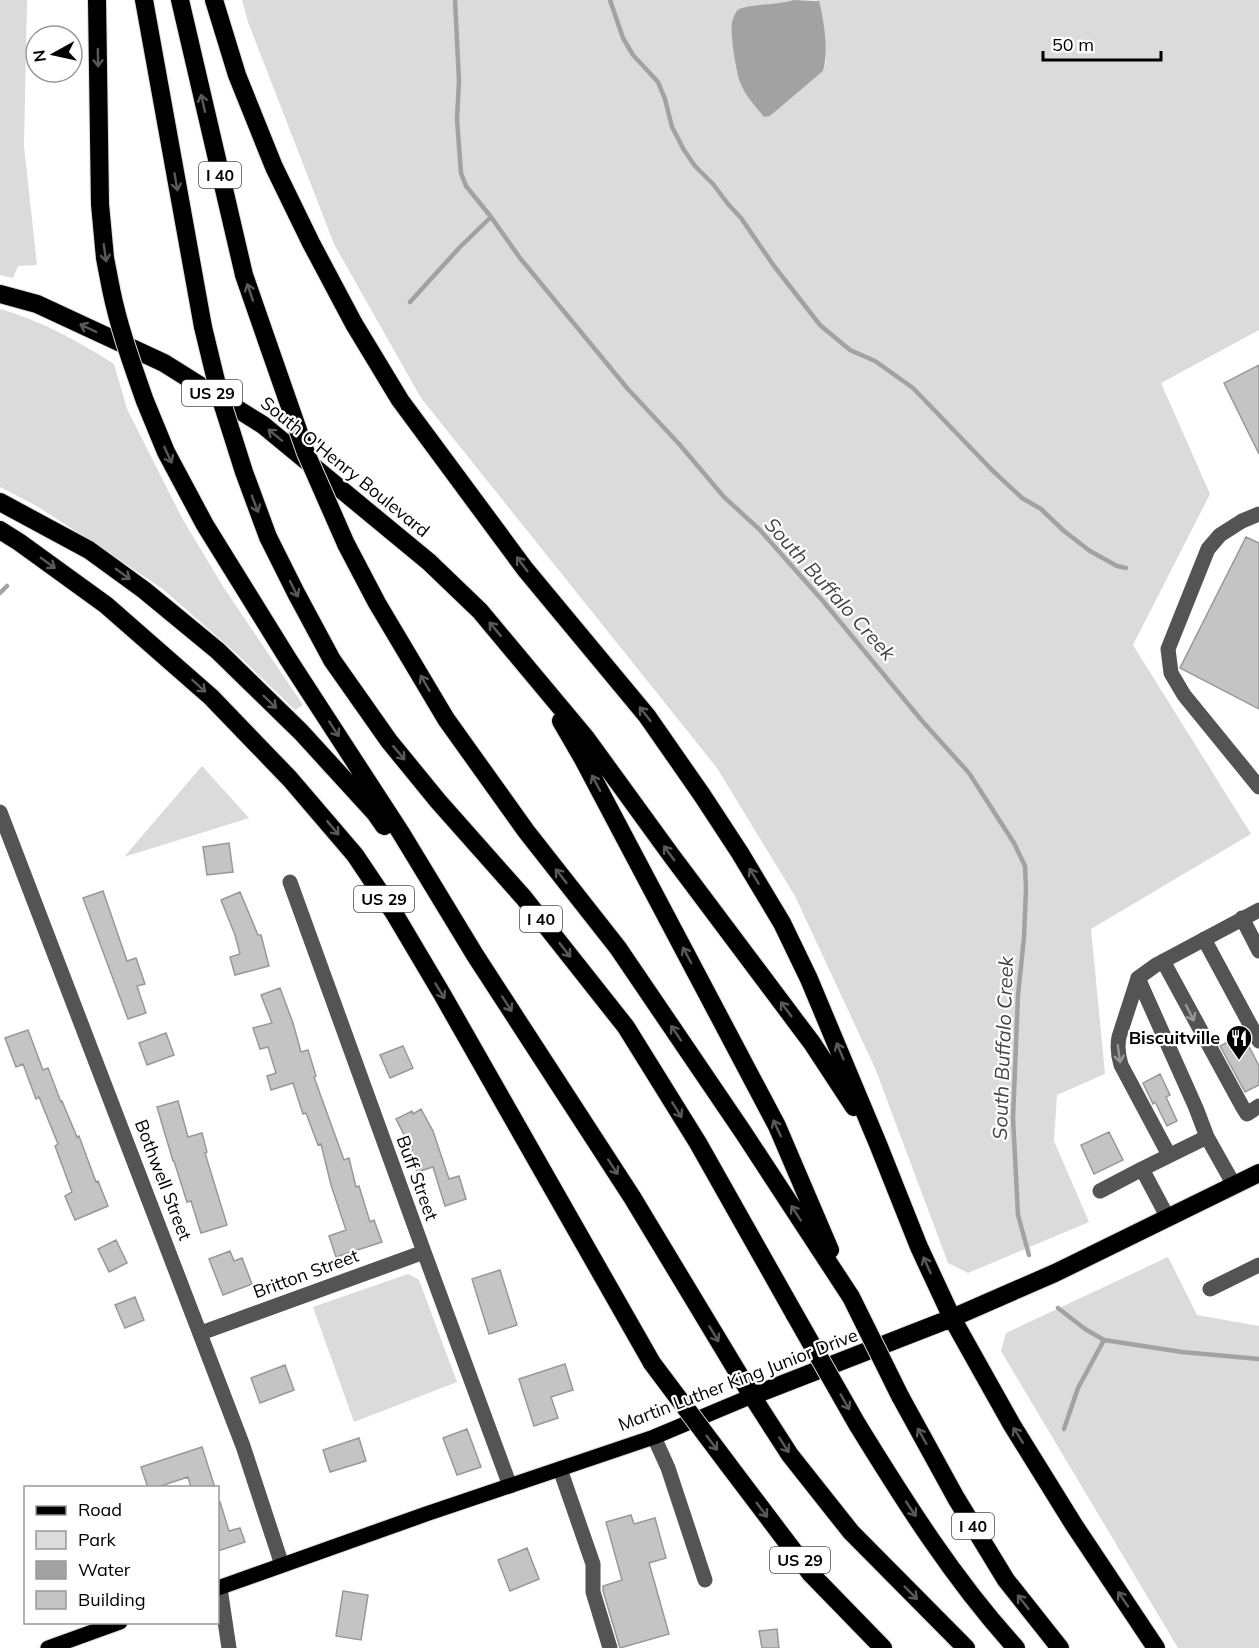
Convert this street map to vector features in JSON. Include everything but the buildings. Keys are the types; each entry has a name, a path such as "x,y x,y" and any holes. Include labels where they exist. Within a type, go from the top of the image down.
{"highway":[{"path":"97,0 100,204 104,249 118,323 166,452 205,525 401,833 475,955 633,1197 790,1455 851,1532 966,1648"},
{"name":"I 40","path":"144,0 203,327 219,393 243,472 268,537 296,593 332,660 389,741 438,801 524,898 626,1027 698,1143 857,1424 890,1477 957,1576 1016,1648"},
{"name":"I 40","path":"180,0 244,275 306,453 346,544 377,603 446,719 526,831 618,948 851,1297 900,1396 956,1498 1006,1580 1060,1648"},
{"path":"214,0 237,75 274,167 354,324 407,409 525,569 647,716 702,795 783,923 805,969 879,1144 919,1247 952,1318 1030,1454 1156,1648"},
{"name":"South O'Henry Boulevard","path":"0,294 37,304 164,363 262,425 429,562 480,611 532,674"},
{"path":"0,502 89,550 144,590 218,651 301,732 375,813 475,955"},
{"name":"US 29","path":"0,530 106,605 211,696 290,779 354,855 394,914 442,994 652,1362 811,1574 883,1648"},
{"path":"532,674 586,738 670,855 812,1043 879,1144"},
{"name":"US 29","path":"532,674 583,759 777,1126 851,1297"},
{"name":"Martin Luther King Junior Drive","path":"752,1396 952,1318 1056,1273 1234,1185 1258,1176"}],"main road":[{"name":"Martin Luther King Junior Drive","path":"219,1588 654,1437 752,1396"},
{"path":"48,1648 117,1624"}],"street":[{"path":"1259,514 1242,521 1220,535 1208,549 1168,649 1171,674 1184,694 1259,787"},
{"name":"Bothwell Street","path":"0,812 201,1333 243,1446 282,1565"},
{"name":"Buff Street","path":"291,882 510,1486"},
{"path":"1169,1155 1128,1079 1118,1055 1119,1037 1138,978 1163,961 1259,910"},
{"path":"1242,918 1259,951"},
{"path":"1204,939 1259,1041"},
{"path":"1163,961 1253,1110"},
{"path":"1138,978 1196,1107 1207,1137 1234,1185"},
{"path":"1100,1191 1207,1137"},
{"path":"1142,1169 1168,1218"},
{"name":"Britton Street","path":"201,1333 424,1252"},
{"path":"1210,1289 1259,1265"},
{"path":"654,1437 668,1468 705,1580"},
{"path":"560,1469 592,1564 593,1592 610,1648"},
{"path":"219,1588 229,1648"}],"green space":[{"path":"0,0 27,0 27,24 24,24 24,146 37,265 18,266 13,278 0,275"},
{"path":"242,0 793,0 747,7 734,16 732,23 740,82 764,117 770,116 823,71 826,61 822,14 817,0 1259,0 1259,330 1161,383 1210,494 1133,645 1251,834 1091,929 1105,1074 1057,1095 1054,1141 1089,1222 968,1273 948,1263 875,1068 795,896 717,768 421,398 334,244 248,22"},
{"path":"0,309 59,332 114,364 127,409 182,518 224,588 303,705 295,710 238,655 164,590 35,505 0,487"},
{"path":"202,766 249,818 124,857"},
{"path":"1168,1257 1197,1315 1259,1326 1259,1648 1178,1648 1001,1351 1006,1333"},
{"path":"408,1274 419,1280 457,1382 354,1422 313,1307"}],"water":[{"path":"793,0 819,1 826,46 825,63 823,71 770,116 764,117 747,96 740,82 734,52 732,22 736,12 742,8"}],"waterway":[{"name":"South Buffalo Creek","path":"455,0 459,81 457,119 461,173 466,186 520,258 627,388 724,497 759,529 969,773 1014,843 1025,866 1024,937 1018,995 1013,1118 1018,1215 1029,1255"},
{"path":"610,0 623,38 633,55 658,82 672,127 684,150 695,166 741,218 774,266 820,325 850,350 875,361 913,388 1022,498 1041,509 1090,551 1117,566 1126,568"},
{"path":"410,302 491,217"},
{"path":"0,593 7,586"},
{"name":"South Buffalo Creek","path":"1058,1308 1085,1329 1104,1340 1182,1352 1259,1359"},
{"path":"1064,1429 1078,1388 1104,1340"}],"place":[{"name":"Biscuitville","path":"1239,1061"}]}
